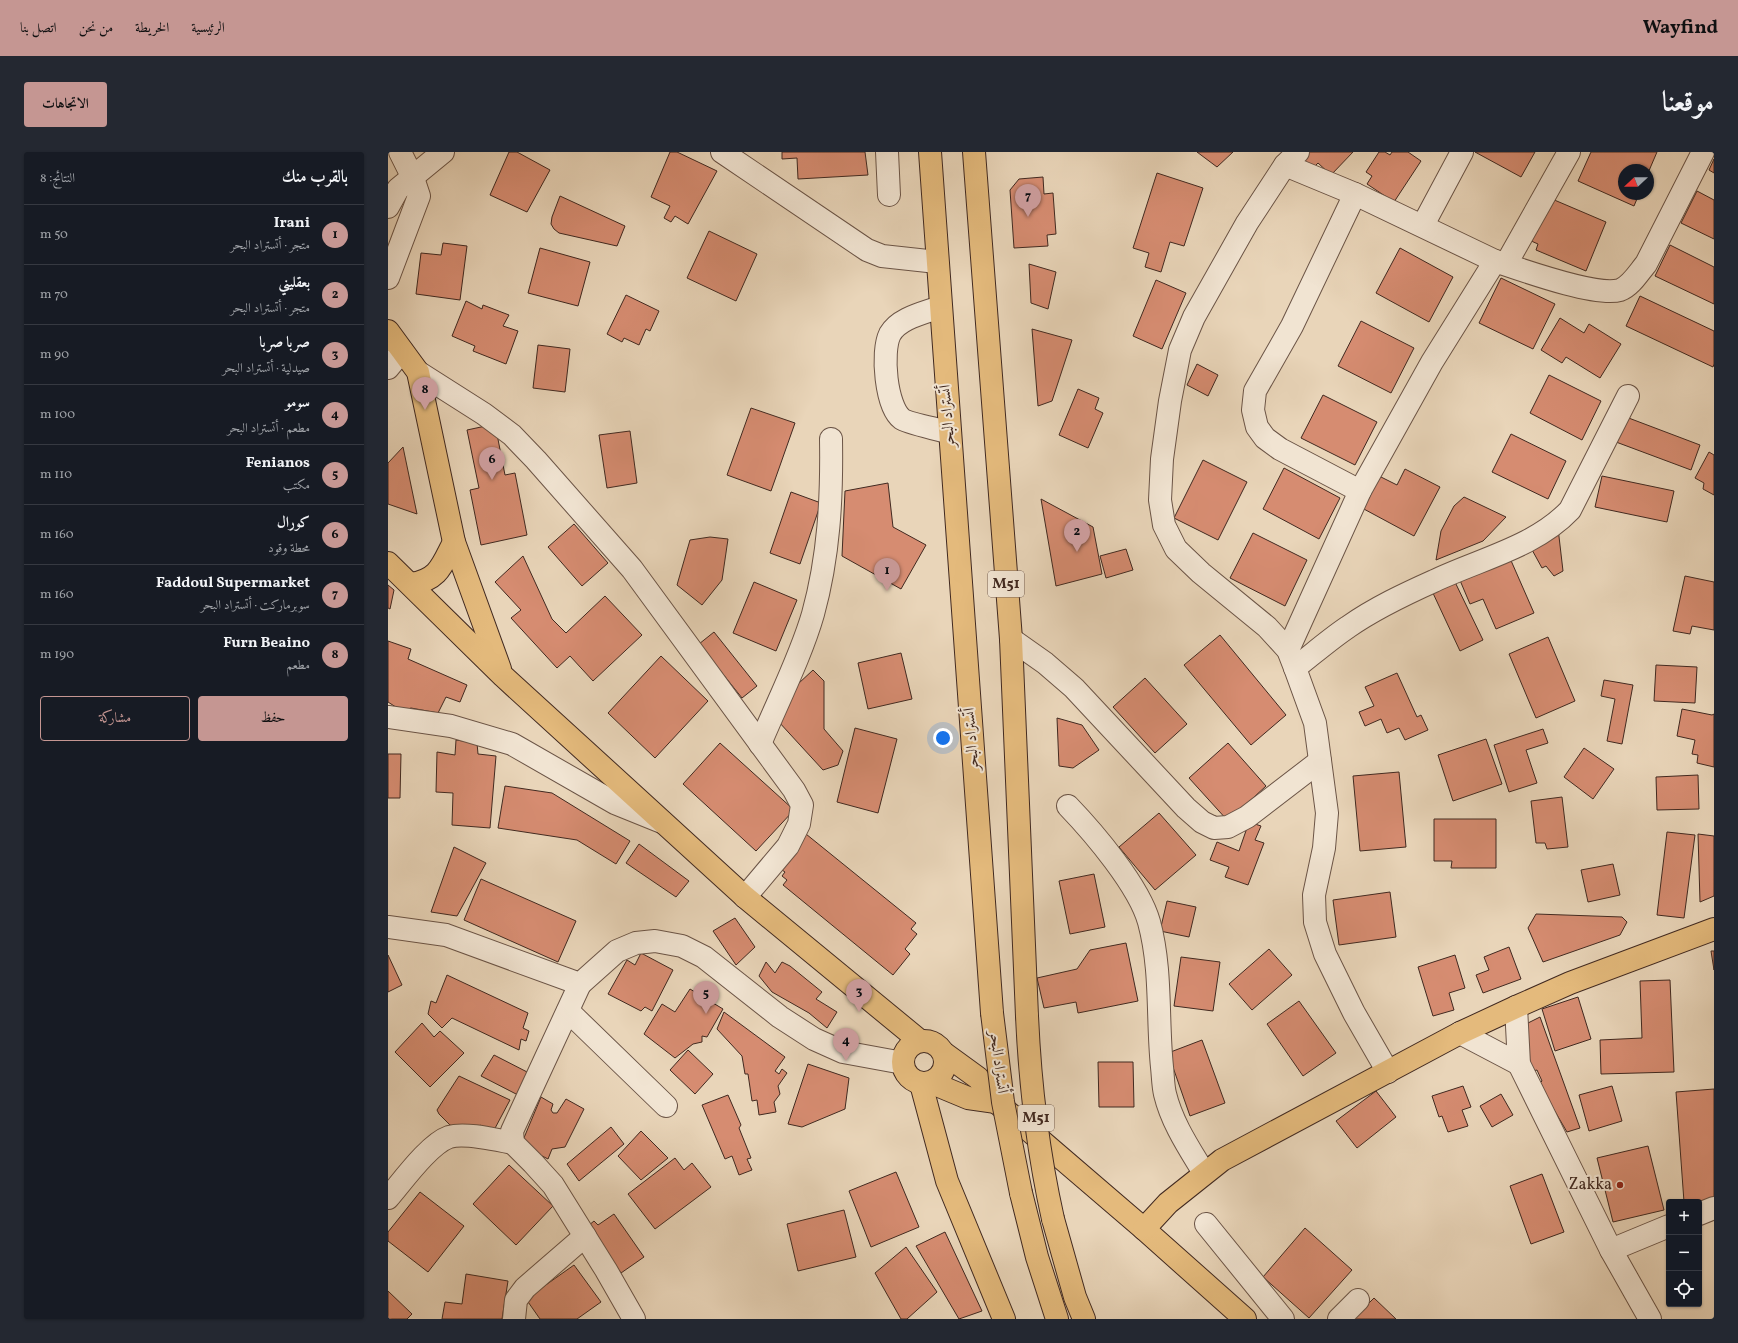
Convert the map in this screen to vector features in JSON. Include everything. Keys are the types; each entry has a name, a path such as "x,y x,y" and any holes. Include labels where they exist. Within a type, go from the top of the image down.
{"main road":[{"name":"أتستراد البحر","path":"930,152 992,1013 1003,1102 1021,1193 1037,1257 1056,1319"},
{"name":"أتستراد البحر","path":"974,152 1011,639 1029,1065 1042,1166 1053,1219 1075,1297 1084,1319"},
{"path":"388,331 418,372 454,542 503,676"},
{"path":"411,584 423,583 435,576 454,542"},
{"path":"388,563 503,676 745,897 920,1041"},
{"path":"1144,1229 1168,1203 1222,1160 1460,1033 1516,1006 1570,983 1714,929"},
{"path":"996,1102 968,1098 908,1077 904,1070 903,1063 907,1049 920,1041 934,1043 944,1054 978,1078 996,1102 1144,1229 1245,1319"},
{"path":"927,1083 940,1078 946,1063 944,1054"},
{"path":"927,1083 946,1181 1004,1319"}],"street":[{"path":"388,278 418,203 419,196 413,178 400,152"},
{"path":"388,207 398,189 443,152"},
{"path":"722,152 867,250 882,256 937,262"},
{"path":"887,152 889,195"},
{"path":"1423,225 1462,152"},
{"path":"1292,659 1360,491 1432,362 1500,263 1569,152"},
{"path":"1388,1072 1354,1013 1325,954 1315,922 1314,895 1324,848 1327,812 1315,723 1292,659 1267,627 1201,573 1176,549 1164,525 1160,500 1162,459 1170,401 1180,350 1194,317 1247,223 1291,159 1355,194 1423,225 1500,263 1603,292 1621,290 1634,280 1646,264 1703,152"},
{"path":"1355,194 1292,326 1255,391 1253,410 1257,427 1265,438 1280,448 1360,491"},
{"path":"940,307 902,322 890,334 885,353 887,380 891,403 902,419 950,433"},
{"path":"388,368 402,351"},
{"path":"418,372 489,418 512,435 536,460 632,569 794,790 802,805 799,824 788,846 745,897"},
{"path":"1292,659 1378,608 1436,580 1526,542 1559,522 1570,510 1628,396"},
{"path":"760,744 813,615 826,560 832,477 831,439"},
{"path":"1011,639 1045,663 1074,688 1186,808 1202,822 1214,828 1228,827 1247,817 1320,761"},
{"path":"388,717 451,726 512,744 615,803 666,824"},
{"path":"1068,806 1088,827 1137,894 1149,922 1156,968 1160,1046 1165,1094 1174,1120 1204,1173"},
{"path":"388,928 446,935 580,984"},
{"path":"513,1143 512,1131 580,984 617,951 636,943 655,941 682,946 704,957 780,1017 814,1039 843,1052 903,1063"},
{"path":"1516,1006 1518,1064 1611,1250 1650,1319"},
{"path":"568,1010 666,1106"},
{"path":"1460,1033 1518,1064"},
{"path":"388,1198 438,1142 450,1137 476,1136 513,1143 553,1185 634,1319"},
{"path":"1702,1213 1714,1208"},
{"path":"1206,1224 1283,1319"},
{"path":"1611,1250 1666,1227"},
{"path":"514,1319 516,1300 525,1288 585,1236"},
{"path":"1339,1319 1358,1300"}],"building":[{"path":"509,152 517,152 550,170 527,212 490,195"},
{"path":"670,152 677,152 717,171 688,224 675,216 671,222 664,218 670,206 651,197"},
{"path":"782,152 865,152 868,175 798,179 797,158 782,159"},
{"path":"1197,152 1233,152 1217,167"},
{"path":"1300,152 1353,152 1331,175 1318,163 1310,171 1295,157"},
{"path":"1379,152 1385,152 1390,155 1392,152 1408,152 1421,161 1394,202 1367,184 1372,176 1366,172"},
{"path":"1475,152 1535,152 1521,177"},
{"path":"1591,152 1657,152 1652,164 1618,164 1618,199 1578,181"},
{"path":"1714,159 1714,173 1709,170"},
{"path":"1157,173 1203,188 1184,246 1170,242 1161,272 1145,267 1149,253 1133,248"},
{"path":"1043,177 1044,194 1053,193 1056,234 1047,235 1048,246 1014,248 1010,190 1019,179"},
{"path":"1697,191 1714,200 1714,239 1681,223"},
{"path":"560,196 625,226 617,246 559,233 554,229 551,224 552,217"},
{"path":"1552,199 1606,222 1586,271 1536,250 1538,244 1529,240"},
{"path":"1621,200 1636,200 1634,206"},
{"path":"709,231 757,254 736,301 687,278"},
{"path":"443,243 467,246 460,300 416,294 421,253 441,255"},
{"path":"1670,245 1714,267 1714,304 1655,276"},
{"path":"540,248 590,262 578,306 528,293"},
{"path":"1400,248 1453,277 1429,322 1376,293"},
{"path":"1029,264 1056,272 1048,309 1031,303"},
{"path":"1501,278 1555,304 1533,349 1479,323"},
{"path":"1156,280 1186,293 1162,349 1133,336"},
{"path":"626,295 659,311 650,331 646,329 639,345 624,338 622,342 607,334"},
{"path":"1640,296 1714,331 1713,367 1626,326"},
{"path":"466,301 482,309 483,305 509,315 503,326 518,331 506,364 473,351 475,346 452,336"},
{"path":"1560,318 1584,333 1589,324 1621,344 1600,378 1566,357 1562,363 1541,350"},
{"path":"1361,321 1414,348 1391,393 1338,366"},
{"path":"1032,329 1072,340 1052,401 1038,406"},
{"path":"538,345 570,349 565,392 533,388"},
{"path":"1197,364 1218,375 1208,396 1187,385"},
{"path":"1549,375 1601,401 1582,440 1530,413"},
{"path":"1078,389 1099,398 1095,409 1103,413 1088,448 1059,435"},
{"path":"1323,395 1377,422 1355,465 1301,438"},
{"path":"751,408 795,423 771,491 727,475"},
{"path":"1626,417 1700,445 1691,470 1616,442"},
{"path":"495,424 505,475 515,473 527,535 481,545 470,490 479,488 467,430"},
{"path":"630,431 637,483 607,488 599,435"},
{"path":"1511,434 1566,461 1548,499 1492,472"},
{"path":"403,447 417,514 388,504 388,463"},
{"path":"1709,452 1714,455 1714,495 1703,489 1704,483 1695,478"},
{"path":"1203,460 1247,482 1218,540 1174,518"},
{"path":"1284,468 1340,498 1319,539 1263,509"},
{"path":"1405,469 1440,487 1414,536 1362,508 1379,476 1397,485"},
{"path":"1602,476 1674,491 1667,522 1595,507"},
{"path":"888,483 893,527 926,545 901,589 842,556 845,491"},
{"path":"791,492 821,503 800,564 770,553"},
{"path":"1464,497 1506,517 1483,541 1436,560 1441,531 1454,506"},
{"path":"1041,499 1093,527 1102,574 1056,586"},
{"path":"574,524 608,563 582,586 548,547"},
{"path":"1558,528 1563,571 1554,576 1546,566 1542,568 1531,548"},
{"path":"1253,533 1307,560 1285,606 1230,578"},
{"path":"710,537 728,539 722,580 702,605 677,585 690,540"},
{"path":"1126,549 1133,570 1106,578 1100,556"},
{"path":"523,556 552,619 566,633 605,596 642,635 593,681 570,656 557,668 511,618 521,610 495,582"},
{"path":"1509,556 1534,613 1496,629 1483,599 1470,604 1459,578"},
{"path":"1685,576 1714,582 1714,630 1692,626 1690,634 1673,631"},
{"path":"1454,580 1483,640 1460,651 1432,591"},
{"path":"754,582 797,600 776,651 733,633"},
{"path":"388,585 394,590 390,609 388,608"},
{"path":"714,632 757,686 742,698 699,644"},
{"path":"1220,635 1286,715 1251,745 1184,665"},
{"path":"1548,637 1575,701 1536,718 1509,654"},
{"path":"388,641 411,649 408,659 467,685 460,702 446,697 438,713 411,708 402,711 388,702"},
{"path":"901,653 912,699 868,709 858,663"},
{"path":"661,656 708,701 655,758 608,713"},
{"path":"1656,665 1697,667 1695,703 1654,701"},
{"path":"813,670 824,681 824,729 843,751 838,765 823,770 778,721 784,697"},
{"path":"1397,673 1417,717 1421,715 1428,730 1405,740 1399,728 1387,733 1381,719 1365,726 1359,712 1374,706 1365,687"},
{"path":"1145,678 1187,724 1155,753 1113,707"},
{"path":"1604,680 1633,685 1622,744 1607,741 1615,699 1601,696"},
{"path":"1682,709 1712,715 1714,714 1714,767 1697,763 1698,755 1692,754 1695,740 1677,736"},
{"path":"1057,718 1082,725 1099,750 1073,768 1059,766"},
{"path":"855,728 897,739 878,813 837,802"},
{"path":"1543,729 1548,743 1526,750 1537,783 1509,792 1494,745"},
{"path":"1486,739 1502,784 1453,801 1438,755"},
{"path":"456,740 477,743 478,754 496,756 490,828 452,825 453,793 436,792 437,752 455,755"},
{"path":"720,743 794,810 756,851 683,784"},
{"path":"1228,743 1266,786 1228,821 1189,778"},
{"path":"1584,748 1614,769 1593,799 1564,777"},
{"path":"388,754 401,754 400,798 388,798"},
{"path":"1399,772 1406,847 1360,851 1353,776"},
{"path":"1698,775 1699,809 1657,810 1656,777"},
{"path":"505,786 552,793 630,841 616,864 577,840 498,828"},
{"path":"1562,797 1568,847 1547,849 1545,843 1536,843 1531,801"},
{"path":"1159,813 1196,855 1155,890 1119,847"},
{"path":"1434,819 1496,819 1496,868 1451,868 1452,861 1434,861"},
{"path":"1249,822 1261,826 1255,840 1264,843 1248,885 1225,877 1229,867 1210,860 1217,842 1239,851"},
{"path":"1667,832 1695,835 1684,918 1657,915"},
{"path":"806,834 916,923 911,929 917,934 905,949 910,954 893,975 783,885 787,880 782,876 785,872 779,868"},
{"path":"1698,834 1714,836 1714,896 1700,902"},
{"path":"639,844 689,881 676,897 626,863"},
{"path":"454,847 486,863 457,916 431,912"},
{"path":"1613,864 1620,895 1588,902 1581,870"},
{"path":"1094,874 1105,927 1070,934 1059,881"},
{"path":"481,879 576,921 558,962 464,920"},
{"path":"1390,892 1396,937 1339,945 1333,900"},
{"path":"1167,901 1196,907 1189,937 1160,931"},
{"path":"1536,914 1622,917 1627,922 1620,935 1543,962 1528,928"},
{"path":"735,918 755,947 736,965 713,931"},
{"path":"1126,943 1138,1001 1078,1013 1076,1002 1044,1008 1037,978 1077,969 1090,950"},
{"path":"1509,947 1521,979 1483,993 1476,975 1489,970 1484,957"},
{"path":"1269,949 1292,975 1252,1010 1229,984"},
{"path":"1711,951 1714,951 1714,970"},
{"path":"641,953 673,970 652,1011 645,1007 641,1011 608,994 627,960 635,965"},
{"path":"388,955 402,985 388,992"},
{"path":"1455,955 1465,988 1449,993 1454,1010 1433,1016 1418,967"},
{"path":"1181,957 1220,962 1213,1011 1174,1006"},
{"path":"766,962 775,973 782,962 790,966 822,992 816,999 837,1012 827,1028 809,1013 772,992 759,976"},
{"path":"447,975 528,1013 523,1028 529,1031 526,1041 521,1039 519,1050 452,1018 442,1028 428,1014 431,1001 436,1003"},
{"path":"1670,980 1674,1072 1601,1074 1600,1040 1642,1038 1640,981"},
{"path":"690,989 723,1009 707,1037 702,1036 702,1042 693,1044 675,1058 644,1034 662,1004 675,1012"},
{"path":"1578,997 1591,1039 1555,1051 1542,1009"},
{"path":"1299,1001 1336,1053 1303,1076 1267,1024"},
{"path":"724,1012 785,1057 775,1071 779,1074 782,1069 787,1073 778,1086 780,1094 774,1102 776,1112 759,1115 757,1100 752,1101 748,1074 745,1074 742,1056 717,1029"},
{"path":"1540,1017 1580,1128 1567,1132 1539,1084 1542,1081 1537,1070 1533,1071 1519,1036 1528,1023"},
{"path":"422,1023 434,1037 440,1031 464,1053 430,1087 395,1052"},
{"path":"1202,1040 1225,1103 1190,1116 1168,1053"},
{"path":"688,1050 713,1074 695,1094 670,1070"},
{"path":"494,1055 531,1074 518,1095 481,1076"},
{"path":"1098,1062 1133,1062 1134,1107 1099,1107"},
{"path":"808,1064 849,1078 845,1109 802,1127 788,1124"},
{"path":"459,1076 510,1100 493,1132 480,1125 476,1130 456,1128 450,1125 439,1114 437,1110"},
{"path":"1463,1086 1471,1107 1462,1110 1468,1126 1448,1132 1442,1116 1439,1117 1432,1096"},
{"path":"1612,1086 1622,1121 1589,1131 1579,1095"},
{"path":"1714,1089 1714,1200 1684,1199 1676,1092"},
{"path":"1376,1091 1396,1117 1357,1148 1336,1121"},
{"path":"1501,1094 1513,1115 1492,1127 1480,1106"},
{"path":"728,1095 741,1125 739,1128 751,1158 747,1159 752,1170 739,1175 732,1156 725,1159 702,1105"},
{"path":"541,1097 553,1104 551,1110 553,1113 557,1113 566,1099 584,1109 565,1147 552,1149 548,1159 521,1145"},
{"path":"611,1127 624,1144 579,1181 567,1164"},
{"path":"641,1131 668,1158 641,1180 618,1156"},
{"path":"1648,1146 1664,1210 1613,1222 1597,1158"},
{"path":"675,1158 684,1170 692,1163 711,1187 655,1229 628,1194"},
{"path":"509,1165 553,1206 516,1245 473,1204"},
{"path":"896,1172 919,1227 871,1247 849,1191"},
{"path":"1542,1174 1564,1232 1531,1244 1510,1186"},
{"path":"420,1192 464,1226 428,1272 388,1241 388,1232"},
{"path":"844,1210 856,1257 798,1271 787,1224"},
{"path":"614,1214 644,1257 621,1273 588,1226 594,1221 598,1225"},
{"path":"1305,1228 1352,1270 1309,1318 1263,1277"},
{"path":"945,1232 982,1311 959,1319 916,1246"},
{"path":"906,1247 937,1292 907,1319 901,1319 875,1273"},
{"path":"574,1265 601,1302 577,1319 540,1319 526,1299"},
{"path":"466,1274 508,1281 502,1319 442,1319 445,1302 462,1304"},
{"path":"388,1291 412,1314 407,1319 388,1319"},
{"path":"1374,1298 1396,1319 1353,1319"}],"place":[{"name":"Faddoul Supermarket","path":"1028,217"},
{"name":"Furn Beaino","path":"425,410"},
{"name":"كورال","path":"492,480"},
{"name":"بعقليني","path":"1077,552"},
{"name":"Irani","path":"887,591"},
{"name":"صربا صربا","path":"859,1012"},
{"name":"Fenianos","path":"706,1014"},
{"name":"سومو","path":"846,1061"},
{"name":"Zakka","path":"1620,1185"}]}
